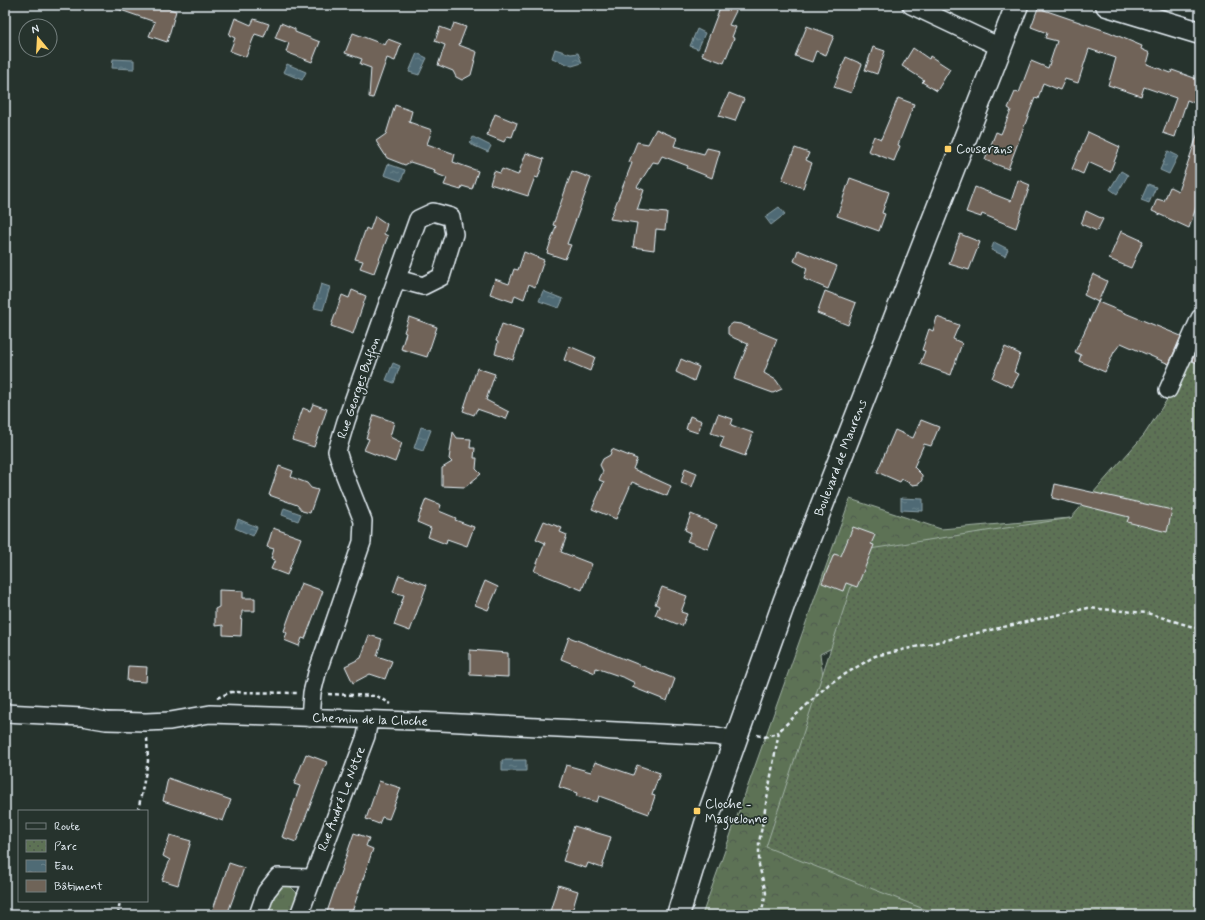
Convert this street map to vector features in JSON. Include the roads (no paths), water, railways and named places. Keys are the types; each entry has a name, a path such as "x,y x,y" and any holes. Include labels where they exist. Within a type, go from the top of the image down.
{"street":[{"path":"911,5 1000,47"},
{"name":"Boulevard de Maurens","path":"678,915 708,816 785,600 1017,5"},
{"path":"1107,5 1200,33"},
{"name":"Rue Georges Buffon","path":"310,718 312,693 317,673 362,542 363,521 337,452 346,421 418,219 432,212 451,217 454,234 441,277 423,286 397,279"},
{"path":"1168,390 1200,318"},
{"name":"Chemin de la Cloche","path":"5,713 82,717 106,721 146,722 170,721 210,714 716,736 736,740"},
{"name":"Rue André Le Nôtre","path":"299,915 311,878 366,736 369,720"},
{"path":"258,915 266,892 278,876 311,878"}],"water":[{"path":"697,29 705,33 698,49 690,46"},
{"path":"555,49 571,54 578,53 582,63 572,66 552,58"},
{"path":"417,53 427,58 419,75 409,72"},
{"path":"113,59 134,60 134,69 112,68"},
{"path":"287,64 306,72 302,80 283,72"},
{"path":"473,137 491,146 488,152 470,144"},
{"path":"1168,151 1178,156 1169,174 1160,170"},
{"path":"388,164 405,170 401,181 384,175"},
{"path":"1121,171 1128,175 1117,194 1110,189"},
{"path":"1148,184 1156,187 1149,203 1141,200"},
{"path":"779,207 785,214 771,225 765,217"},
{"path":"994,242 1008,249 1005,256 991,250"},
{"path":"321,284 330,287 323,310 314,308"},
{"path":"543,291 563,299 559,308 539,301"},
{"path":"393,363 400,366 394,383 386,380"},
{"path":"421,427 431,430 423,451 414,448"},
{"path":"901,498 923,499 923,511 901,510"},
{"path":"284,508 301,514 298,521 282,515"},
{"path":"238,519 257,527 253,536 235,528"},
{"path":"502,760 526,760 526,771 502,771"}],"place":[{"name":"Couserans","path":"948,149"},
{"name":"Cloche - Maguelonne","path":"697,811"}]}
